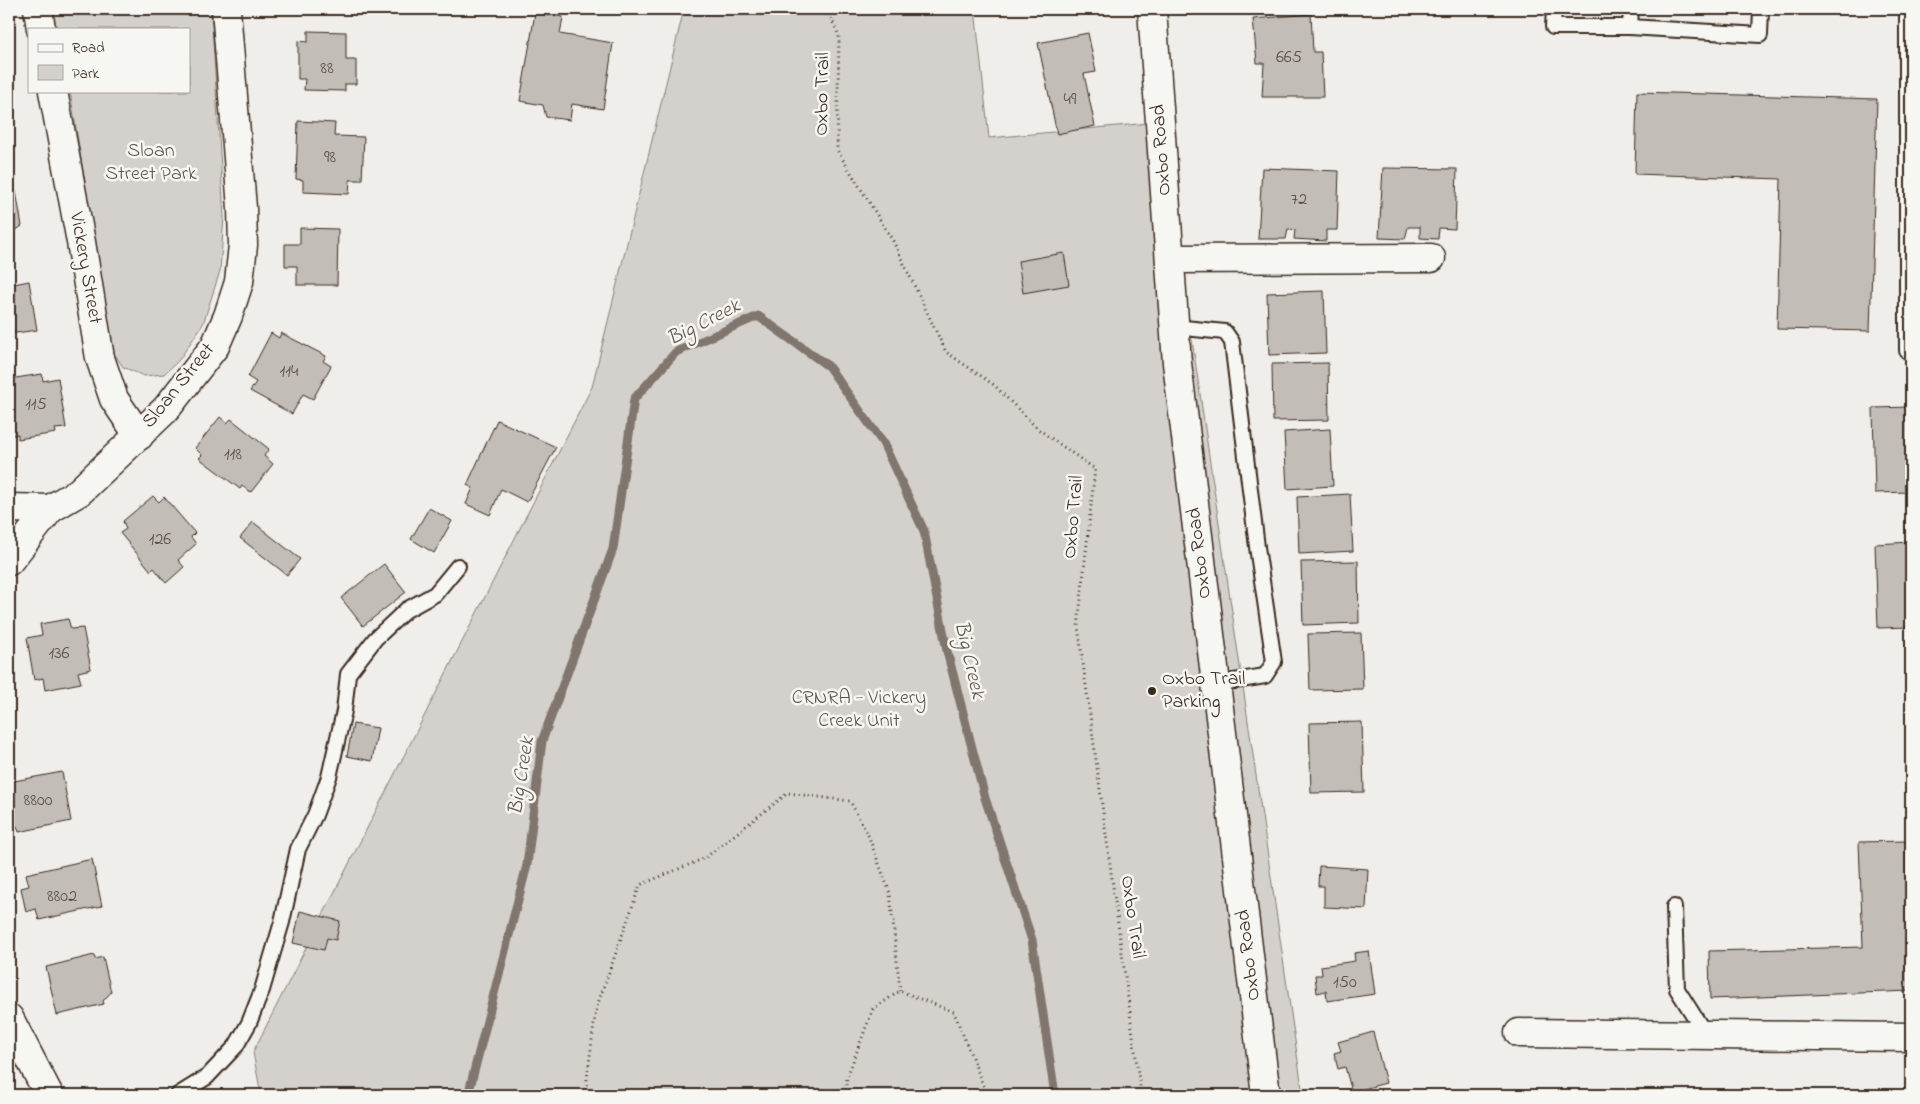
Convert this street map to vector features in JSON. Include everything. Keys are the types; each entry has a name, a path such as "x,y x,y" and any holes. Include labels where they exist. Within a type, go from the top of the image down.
{"street":[{"path":"38,9 41,28"},
{"name":"Sloan Street","path":"9,561 50,509 79,492 166,409 215,346 239,282 243,245 242,208 226,9"},
{"name":"Oxbo Road","path":"1152,9 1174,326 1266,1095"},
{"name":"Vickery Street","path":"53,92 100,358 114,399 139,436"},
{"path":"1170,259 1431,258"},
{"path":"9,508 50,509"},
{"path":"9,1018 49,1095"},
{"path":"1519,1033 1911,1037"}],"lane":[{"path":"1554,9 1553,27 1630,27 1760,35 1761,9"},
{"path":"1630,27 1631,9"},
{"path":"1907,9 1907,351 1911,352"},
{"path":"1174,326 1225,332 1232,342 1257,547 1274,662 1265,676 1216,684"},
{"path":"178,1095 207,1078 236,1046 250,1023 282,922 298,849 329,777 344,711 348,674 375,639 406,610 434,594 458,566"},
{"path":"1674,907 1677,989 1706,1035"}],"path":[{"name":"Oxbo Trail","path":"828,9 839,36 837,150 893,241 946,352 994,385 1038,429 1095,469 1078,626 1141,1095"},
{"path":"585,1095 596,1009 640,884 705,858 788,793 850,801 868,836 890,893 900,992"},
{"path":"845,1095 847,1077 873,1009 900,992"},
{"path":"900,992 954,1012 987,1095"}],"green space":[{"name":"Sloan Street Park","path":"52,9 211,9 224,217 220,271 203,324 179,360 164,374 144,376 123,367 112,350 70,92 190,92 190,28 57,28"},
{"name":"CRNRA - Vickery Creek Unit","path":"684,9 975,9 989,138 1160,122 1303,1095 261,1095 253,1052 592,387"}],"building":[{"path":"535,13 563,17 560,34 613,43 603,109 572,104 570,120 546,117 543,105 520,101"},
{"path":"1311,14 1313,52 1321,52 1323,97 1262,97 1264,63 1257,63 1253,19"},
{"path":"308,31 346,32 346,60 356,60 356,84 345,84 345,91 304,90 305,79 298,79 298,41 308,42"},
{"path":"1088,33 1096,72 1084,74 1095,126 1057,134 1038,43"},
{"path":"1637,92 1877,99 1870,331 1777,329 1781,179 1635,174"},
{"path":"9,101 14,129 9,130"},
{"path":"298,121 335,123 334,136 364,137 362,180 350,180 349,194 303,192 303,180 296,179"},
{"path":"1262,168 1339,171 1337,230 1326,230 1326,241 1294,239 1295,230 1288,229 1286,239 1258,239"},
{"path":"1383,168 1457,169 1455,229 1439,228 1438,239 1420,238 1420,227 1408,227 1405,239 1379,238"},
{"path":"9,191 16,191 22,226 9,235"},
{"path":"300,228 338,229 337,285 297,285 297,266 285,266 285,244 300,244"},
{"path":"1064,253 1069,285 1023,293 1018,261"},
{"path":"29,281 37,330 9,334 9,285"},
{"path":"1324,291 1326,353 1269,355 1267,293"},
{"path":"271,333 279,338 281,333 326,356 323,361 331,366 313,399 303,394 292,414 250,391 256,382 248,377"},
{"path":"1328,363 1329,420 1273,421 1272,364"},
{"path":"42,374 43,381 58,378 66,428 55,429 56,433 18,439 18,434 9,436 9,411 11,411 9,379"},
{"path":"1911,407 1911,492 1875,493 1873,408"},
{"path":"220,417 227,423 231,419 269,449 264,456 273,464 251,492 242,486 240,489 199,458 202,455 195,448"},
{"path":"497,420 556,447 527,502 501,489 490,515 466,504 473,488 467,485"},
{"path":"1330,429 1333,486 1287,489 1284,432"},
{"path":"1350,494 1353,551 1299,554 1297,497"},
{"path":"153,496 159,502 164,497 195,533 191,537 196,544 178,560 184,567 166,583 154,568 151,571 120,533 126,529 123,521"},
{"path":"429,508 452,521 434,553 411,539"},
{"path":"253,522 300,559 287,575 240,538"},
{"path":"1911,542 1911,627 1878,628 1875,544"},
{"path":"1358,561 1359,623 1303,625 1301,562"},
{"path":"384,564 406,592 363,626 341,598"},
{"path":"68,619 71,629 83,628 91,669 78,672 81,683 45,690 43,678 34,680 27,638 42,635 40,624"},
{"path":"1361,633 1363,689 1310,690 1308,634"},
{"path":"1362,722 1364,792 1311,793 1309,723"},
{"path":"353,724 378,728 372,761 347,756"},
{"path":"62,772 71,821 19,832 17,826 9,827 9,782"},
{"path":"1906,841 1910,991 1710,999 1709,951 1863,947 1859,842"},
{"path":"92,859 102,906 39,920 36,909 26,912 21,888 29,886 26,874"},
{"path":"1319,866 1368,869 1366,909 1324,907 1324,886 1318,886"},
{"path":"300,911 340,921 336,940 327,938 324,950 293,943"},
{"path":"1369,951 1375,994 1327,1001 1326,991 1317,993 1315,975 1322,975 1321,966 1355,961 1354,953"},
{"path":"94,955 95,959 103,957 111,992 103,1001 104,1004 57,1015 46,967"},
{"path":"1373,1032 1386,1083 1352,1092 1345,1067 1338,1069 1334,1053 1341,1051 1338,1042"}],"waterway":[{"name":"Big Creek","path":"468,1095 527,865 542,741 613,549 634,399 676,352 758,316 828,366 883,443 924,531 947,651 985,798 1032,940 1055,1095"}],"place":[{"name":"Oxbo Trail Parking","path":"1152,691"}]}
